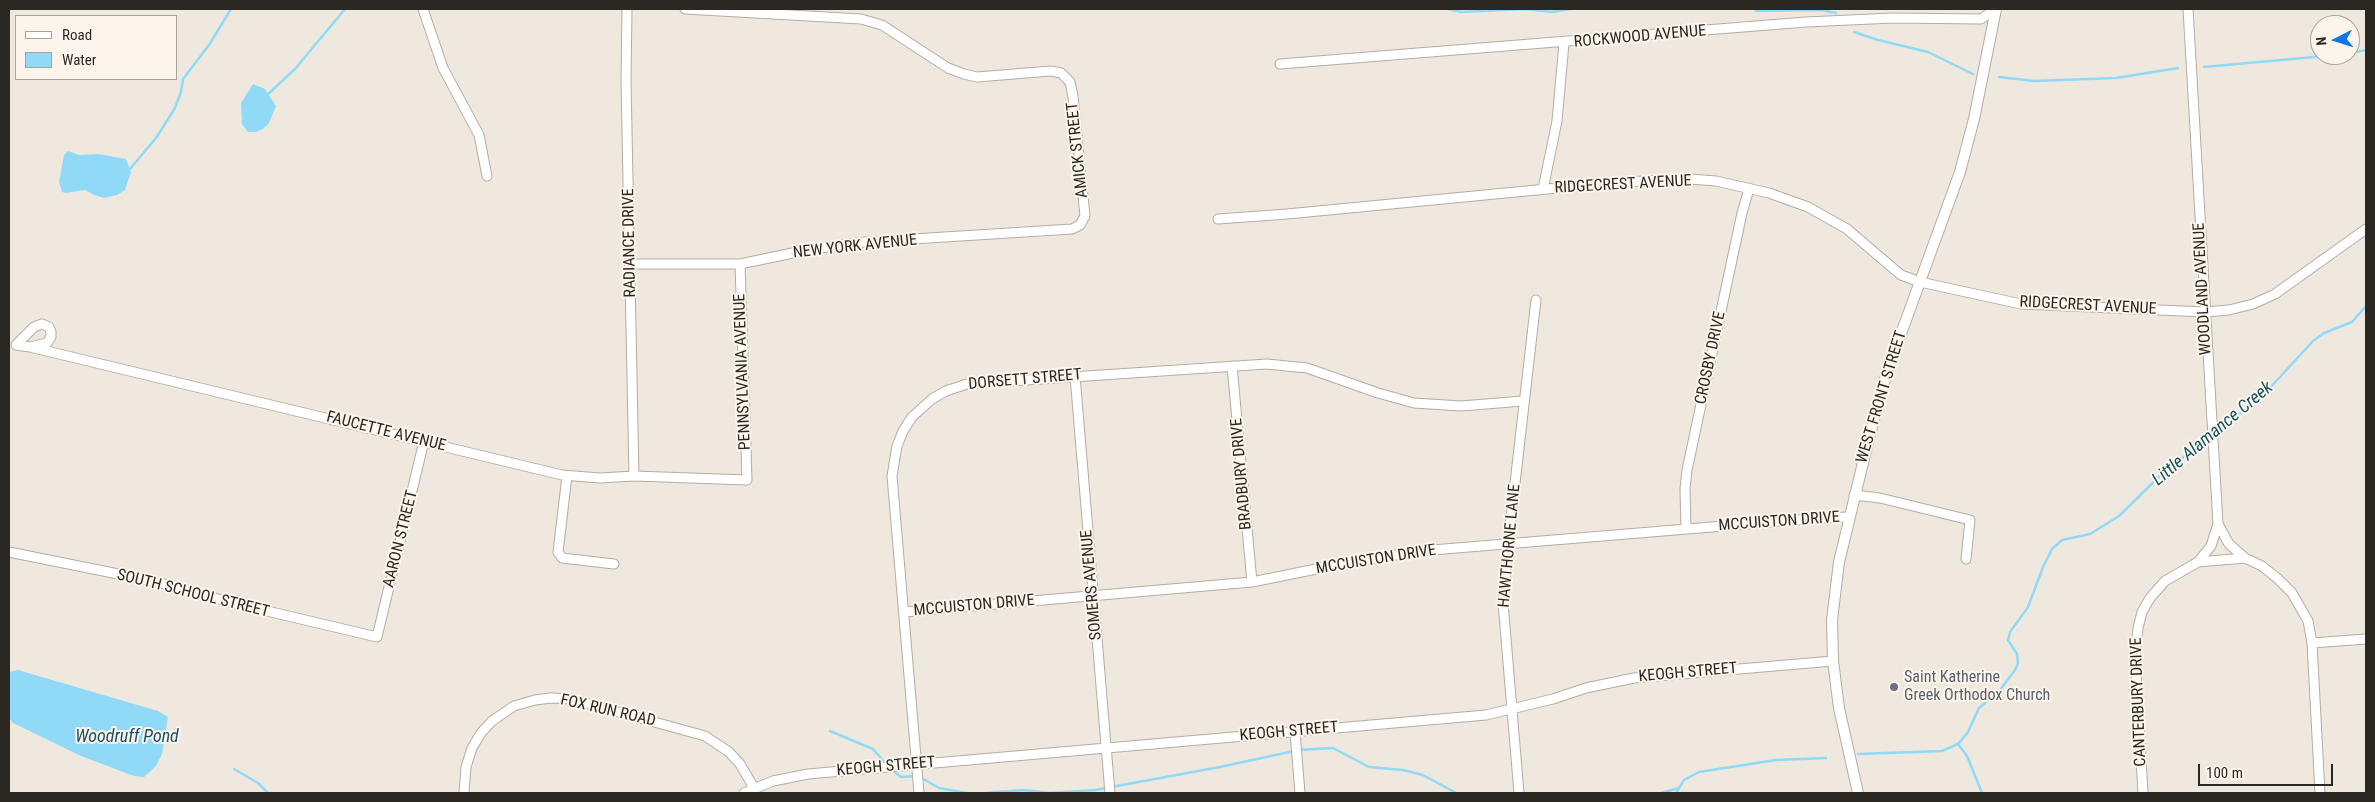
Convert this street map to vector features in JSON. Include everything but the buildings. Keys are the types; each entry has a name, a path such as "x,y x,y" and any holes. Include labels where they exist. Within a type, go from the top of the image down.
{"street":[{"path":"423,9 443,68 479,135 487,176"},
{"name":"RADIANCE DRIVE","path":"627,9 626,81 634,476"},
{"name":"AMICK STREET","path":"685,9 861,19 882,25 948,68 964,74 985,76 1051,71 1061,73 1070,82 1073,96 1084,205 1084,216 1080,225"},
{"name":"ROCKWOOD AVENUE","path":"1280,64 1564,43 1806,22 1893,18 1981,19 1996,9"},
{"name":"WEST FRONT STREET","path":"1858,793 1839,708 1833,661 1834,593 1854,496 1887,372 1966,149 1996,9"},
{"name":"WOODLAND AVENUE","path":"2188,9 2204,312 2218,524 2229,544 2245,558 2262,566 2292,593 2308,621 2312,642 2320,793"},
{"path":"1543,189 1557,121 1564,43"},
{"name":"RIDGECREST AVENUE","path":"1218,219 1543,189 1689,179 1716,181 1789,199 1828,218 1847,229 1901,275 1920,282 2021,304 2204,312 2229,310 2253,304 2276,294 2366,229"},
{"name":"CROSBY DRIVE","path":"1686,529 1685,489 1687,470 1742,213 1749,189"},
{"name":"NEW YORK AVENUE","path":"631,264 740,264 812,248 856,243 1072,229 1080,225"},
{"name":"PENNSYLVANIA AVENUE","path":"740,264 747,480"},
{"name":"HAWTHORNE LANE","path":"1519,793 1503,603 1523,400 1536,300"},
{"path":"12,344 37,325 42,324 49,327 51,337 49,341 30,347"},
{"name":"FAUCETTE AVENUE","path":"12,344 567,476 747,480"},
{"name":"DORSETT STREET","path":"919,793 892,476 897,446 912,417 932,399 957,387 1022,379 1267,364 1307,368 1396,399 1442,406 1523,400"},
{"name":"BRADBURY DRIVE","path":"1232,366 1252,582"},
{"name":"SOMERS AVENUE","path":"1075,376 1110,793"},
{"name":"AARON STREET","path":"377,637 424,441"},
{"path":"567,476 558,552 562,558 614,564"},
{"path":"1854,496 1880,498 1970,520 1966,559"},
{"name":"MCCUISTON DRIVE","path":"904,612 1252,582 1386,555 1849,517"},
{"name":"CANTERBURY DRIVE","path":"2143,793 2135,655 2142,612 2150,598 2165,581 2198,562 2211,546 2218,524"},
{"name":"SOUTH SCHOOL STREET","path":"9,552 153,582 239,605 377,637"},
{"path":"2198,562 2245,558"},
{"path":"2312,642 2366,639"},
{"name":"KEOGH STREET","path":"744,793 754,788 808,774 1451,719 1512,710 1586,688 1634,678 1833,661"},
{"name":"FOX RUN ROAD","path":"464,793 466,767 472,748 481,733 492,721 514,706 534,700 550,698 571,699 705,736 729,752 740,764 754,788"},
{"path":"1296,732 1300,793"}],"water":[{"path":"253,84 265,89 276,106 269,123 263,129 256,132 248,132 242,124 241,103"},
{"path":"68,151 79,155 98,154 126,159 131,172 125,190 117,195 104,198 85,190 62,192 59,182 64,155"},
{"name":"Woodruff Pond","path":"18,670 158,711 168,717 162,754 156,766 144,777 134,776 81,756 13,723 9,718 9,672"}],"waterway":[{"path":"129,170 156,138 175,108 181,92 183,79 209,45 231,9"},
{"path":"267,95 295,69 345,9"},
{"path":"1448,9 1461,12 1525,9 1552,12 1570,9"},
{"path":"1755,9 1756,11 1821,10 1836,13"},
{"path":"1854,32 1928,52 1973,74"},
{"path":"2360,51 2366,50"},
{"path":"2204,67 2310,57"},
{"path":"1999,77 2034,81 2116,78 2178,68"},
{"name":"Little Alamance Creek","path":"2215,434 2268,390 2313,341 2324,333 2352,322 2366,306"},
{"name":"Little Alamance Creek","path":"1858,754 1942,751 1958,744 1968,732 1979,708 2000,690 2015,670 2018,663 2017,654 2008,640 2010,632 2028,607 2052,549 2062,540 2090,534 2119,516 2173,463 2200,448 2210,437"},
{"path":"830,731 873,749 887,765"},
{"path":"1958,744 1967,756 1982,793"},
{"path":"1299,750 1333,748 1369,767 1403,770 1423,775 1456,793"},
{"path":"985,793 1024,790 1050,793 1095,790 1294,751"},
{"name":"Little Alamance Creek","path":"1676,793 1684,780 1699,772 1776,760 1826,758"},
{"name":"Little Alamance Creek","path":"234,769 258,783 268,793"},
{"path":"891,769 901,777 915,776"},
{"path":"920,777 939,788 967,793"},
{"path":"1661,793 1679,788"}],"place":[{"name":"Saint Katherine Greek Orthodox Church","path":"1894,687"}]}
